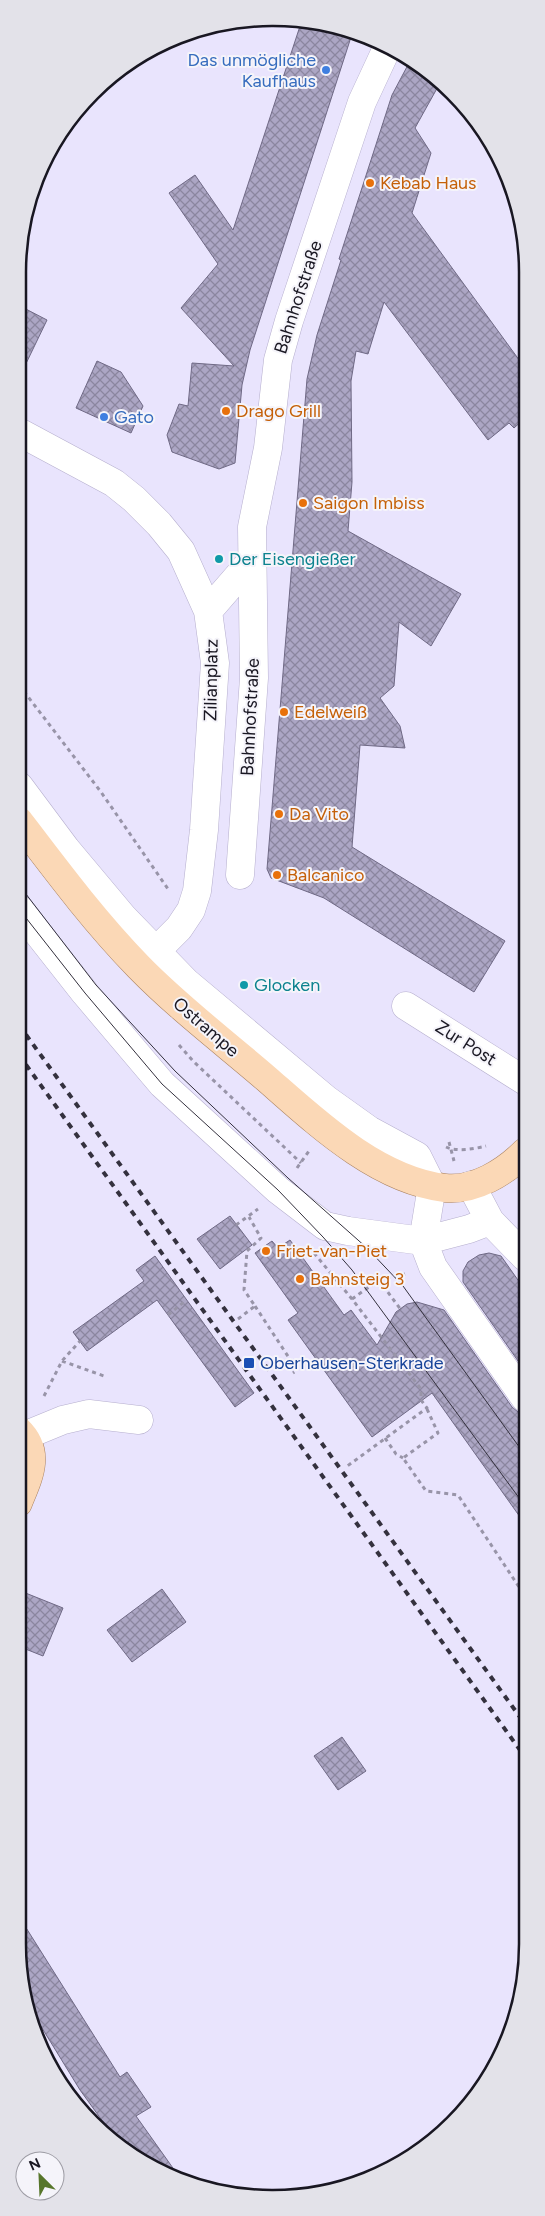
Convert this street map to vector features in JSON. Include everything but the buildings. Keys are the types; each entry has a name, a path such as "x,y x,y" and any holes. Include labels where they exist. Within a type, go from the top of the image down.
{"main road":[{"name":"Ostrampe","path":"26,830 96,920 147,960 178,1003 319,1125 360,1155 401,1175 432,1186 459,1188 497,1174 519,1158"},
{"path":"26,1445 30,1454 32,1470 26,1485"}],"street":[{"name":"Bahnhofstraße","path":"240,875 254,678 254,558 252,527 268,448 278,360 289,321 362,102 384,54"},
{"name":"Zilianplatz","path":"26,435 114,483 159,524 181,551 208,611 214,664 204,830 197,891 185,919 147,960"},
{"path":"208,611 254,558"},
{"path":"26,795 66,849 123,917 147,960"},
{"path":"26,918 85,993 162,1084 278,1190 325,1226 423,1241 469,1229 490,1221"},
{"name":"Zur Post","path":"406,1006 519,1078"},
{"path":"471,1185 490,1221 519,1250"},
{"path":"432,1186 423,1241 433,1267 519,1389"},
{"path":"26,1431 88,1414 139,1420"}],"path":[{"path":"26,694 101,792 172,893"},
{"path":"254,1119 258,1114"},
{"path":"442,1145 451,1149 476,1148 491,1144"},
{"path":"249,1217 261,1238 247,1252 244,1290 297,1370 293,1373"},
{"path":"313,1252 352,1299 421,1389 422,1400 438,1433 403,1458"},
{"path":"352,1299 379,1280 401,1310"},
{"path":"168,1315 185,1301"},
{"path":"238,1319 255,1306"},
{"path":"80,1341 62,1361 104,1376"},
{"path":"346,1467 427,1408"},
{"path":"386,1438 396,1454 403,1458 426,1491 458,1495 519,1587"}],"tram line":[{"path":"26,894 96,985 175,1071 288,1178 367,1248 403,1286 519,1447"},
{"path":"26,918 85,993 162,1084 278,1190 352,1270 519,1498"}],"railway":[{"path":"26,1035 519,1716"},
{"path":"26,1065 519,1749"}],"place":[{"name":"Das unmögliche Kaufhaus","path":"326,70"},
{"name":"Kebab Haus","path":"370,183"},
{"name":"Drago Grill","path":"226,411"},
{"name":"Gato","path":"104,417"},
{"name":"Saigon Imbiss","path":"303,503"},
{"name":"Der Eisengießer","path":"219,559"},
{"name":"Edelweiß","path":"284,712"},
{"name":"Da Vito","path":"279,814"},
{"name":"Balcanico","path":"277,875"},
{"name":"Glocken","path":"244,985"},
{"name":"Friet-van-Piet","path":"266,1251"},
{"name":"Bahnsteig 3","path":"300,1279"},
{"name":"Oberhausen-Sterkrade","path":"249,1363"}]}
